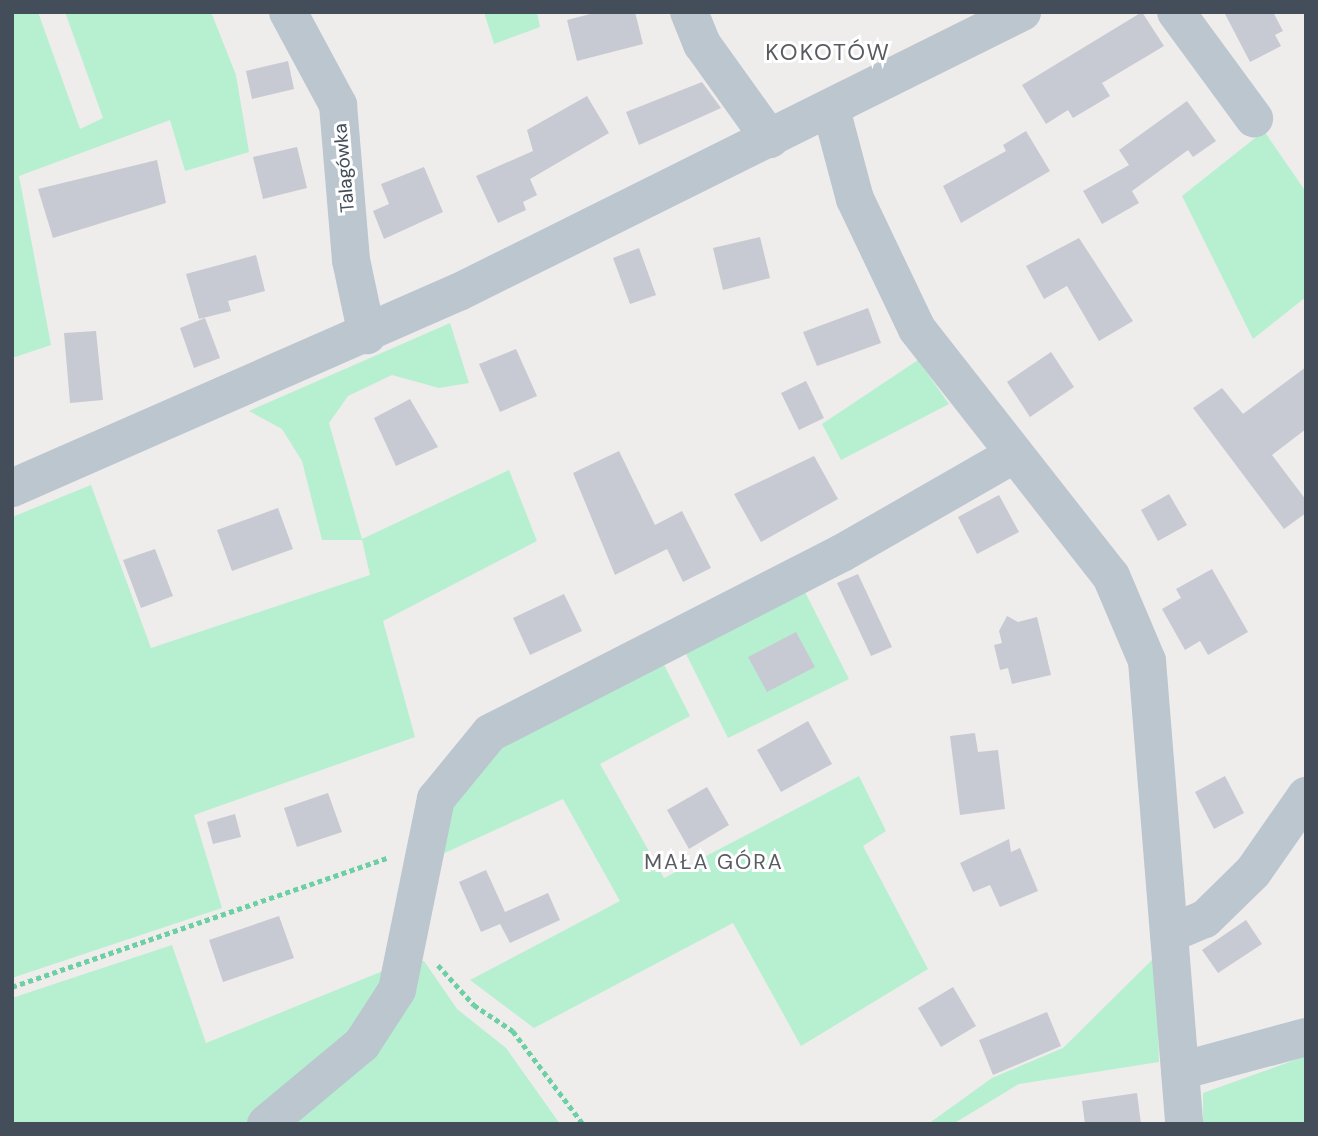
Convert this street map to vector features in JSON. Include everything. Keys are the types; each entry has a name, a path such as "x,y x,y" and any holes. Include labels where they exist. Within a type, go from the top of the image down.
{"street":[{"name":"Talagówka","path":"288,12 338,105 351,260 367,335"},
{"path":"689,12 702,44 770,139"},
{"path":"12,488 367,335 831,109 1022,12"},
{"path":"1177,12 1254,118"},
{"path":"831,109 855,199 886,271 917,329 1013,455 1111,576 1147,661 1184,1124"},
{"path":"266,1124 362,1044 397,990 414,925 426,844 436,799 490,733 842,553 1013,455"},
{"path":"1169,934 1205,919 1253,872 1306,796"},
{"path":"1180,1072 1306,1037"}],"path":[{"path":"12,987 426,844"},
{"path":"414,925 442,972 513,1031 583,1124"}],"green space":[{"path":"12,12 38,12 80,129 103,118 65,12 211,12 236,75 249,152 185,171 170,120 19,176 51,345 12,358"},
{"path":"484,12 537,12 540,27 494,44"},
{"path":"1264,131 1306,192 1306,297 1253,339 1182,196"},
{"path":"450,323 469,383 439,388 392,375 348,396 329,423 362,539 509,470 537,541 383,621 415,737 194,815 222,908 12,978 12,517 91,485 151,648 370,575 362,540 322,540 302,461 282,429 249,411"},
{"path":"918,360 949,404 841,460 822,424"},
{"path":"803,588 849,679 728,738 681,644"},
{"path":"659,655 690,716 600,764 664,878 859,776 886,831 863,846 928,969 801,1046 733,923 534,1028 470,980 620,901 563,799 438,856 445,806 501,737"},
{"path":"172,945 206,1043 405,962 424,961 457,1009 506,1048 560,1124 12,1124 12,998"},
{"path":"1156,956 1159,1062 1019,1084 953,1124 928,1124 992,1078 1063,1048"},
{"path":"1306,1056 1306,1124 1203,1124 1203,1093"}],"building":[{"path":"598,12 635,12 643,44 577,61 567,20"},
{"path":"1142,12 1164,46 1102,83 1110,96 1073,118 1068,110 1046,124 1022,85"},
{"path":"1224,12 1273,12 1283,31 1275,35 1281,46 1250,62"},
{"path":"288,61 294,89 252,99 246,71"},
{"path":"702,82 721,108 639,145 626,112"},
{"path":"587,96 609,133 530,179 537,195 523,202 526,210 498,223 476,176 533,151 527,130"},
{"path":"1187,101 1216,141 1193,157 1188,150 1132,191 1139,203 1102,224 1083,191 1129,165 1119,150"},
{"path":"1026,131 1050,171 961,223 943,186 1006,151 1003,145"},
{"path":"297,147 307,188 263,199 253,157"},
{"path":"157,160 166,203 53,238 38,189"},
{"path":"424,167 443,212 384,239 373,211 389,204 381,184"},
{"path":"760,237 770,278 723,290 713,248"},
{"path":"1079,238 1133,321 1099,341 1067,286 1044,299 1026,266"},
{"path":"639,248 656,295 630,304 613,258"},
{"path":"256,255 265,291 228,301 231,311 199,319 186,274"},
{"path":"868,308 881,343 817,366 803,332"},
{"path":"205,318 220,358 194,368 180,328"},
{"path":"96,331 103,400 70,403 64,333"},
{"path":"516,349 537,396 500,412 479,364"},
{"path":"1051,352 1074,387 1030,417 1007,382"},
{"path":"1306,367 1306,429 1272,455 1306,500 1306,513 1284,529 1193,408 1222,388 1243,414"},
{"path":"806,381 824,418 799,430 781,393"},
{"path":"410,399 438,447 396,466 374,418"},
{"path":"619,451 655,525 682,511 711,568 683,582 667,549 615,575 573,473"},
{"path":"814,456 838,499 761,542 734,494"},
{"path":"1169,494 1187,525 1158,541 1141,510"},
{"path":"999,495 1019,532 977,554 958,517"},
{"path":"278,508 293,549 232,571 217,530"},
{"path":"155,549 173,596 141,608 123,560"},
{"path":"1212,569 1248,632 1208,655 1200,641 1185,650 1162,609 1181,598 1176,589"},
{"path":"858,574 892,647 871,656 837,583"},
{"path":"564,594 582,631 530,655 513,618"},
{"path":"1007,616 1018,622 1037,617 1051,675 1012,684 1008,668 1000,670 994,645 1002,643 999,631"},
{"path":"796,632 815,667 767,692 748,657"},
{"path":"808,721 832,764 781,792 757,750"},
{"path":"975,733 978,752 998,750 1005,809 960,815 950,736"},
{"path":"1225,776 1244,813 1214,829 1195,792"},
{"path":"707,787 729,825 689,849 667,810"},
{"path":"328,793 342,832 297,847 284,808"},
{"path":"235,814 241,837 213,844 207,822"},
{"path":"1009,839 1011,852 1020,848 1038,891 1000,907 990,885 973,892 960,863"},
{"path":"486,870 505,912 548,893 560,920 510,943 500,924 481,932 459,882"},
{"path":"279,916 294,958 223,982 209,940"},
{"path":"1246,920 1262,944 1218,973 1202,950"},
{"path":"953,987 976,1026 941,1047 918,1008"},
{"path":"1047,1012 1061,1046 993,1075 979,1040"},
{"path":"1137,1093 1141,1124 1085,1124 1082,1101"}],"district":[{"name":"KOKOTÓW","path":"828,52"},
{"name":"MAŁA GÓRA","path":"714,862"}]}
